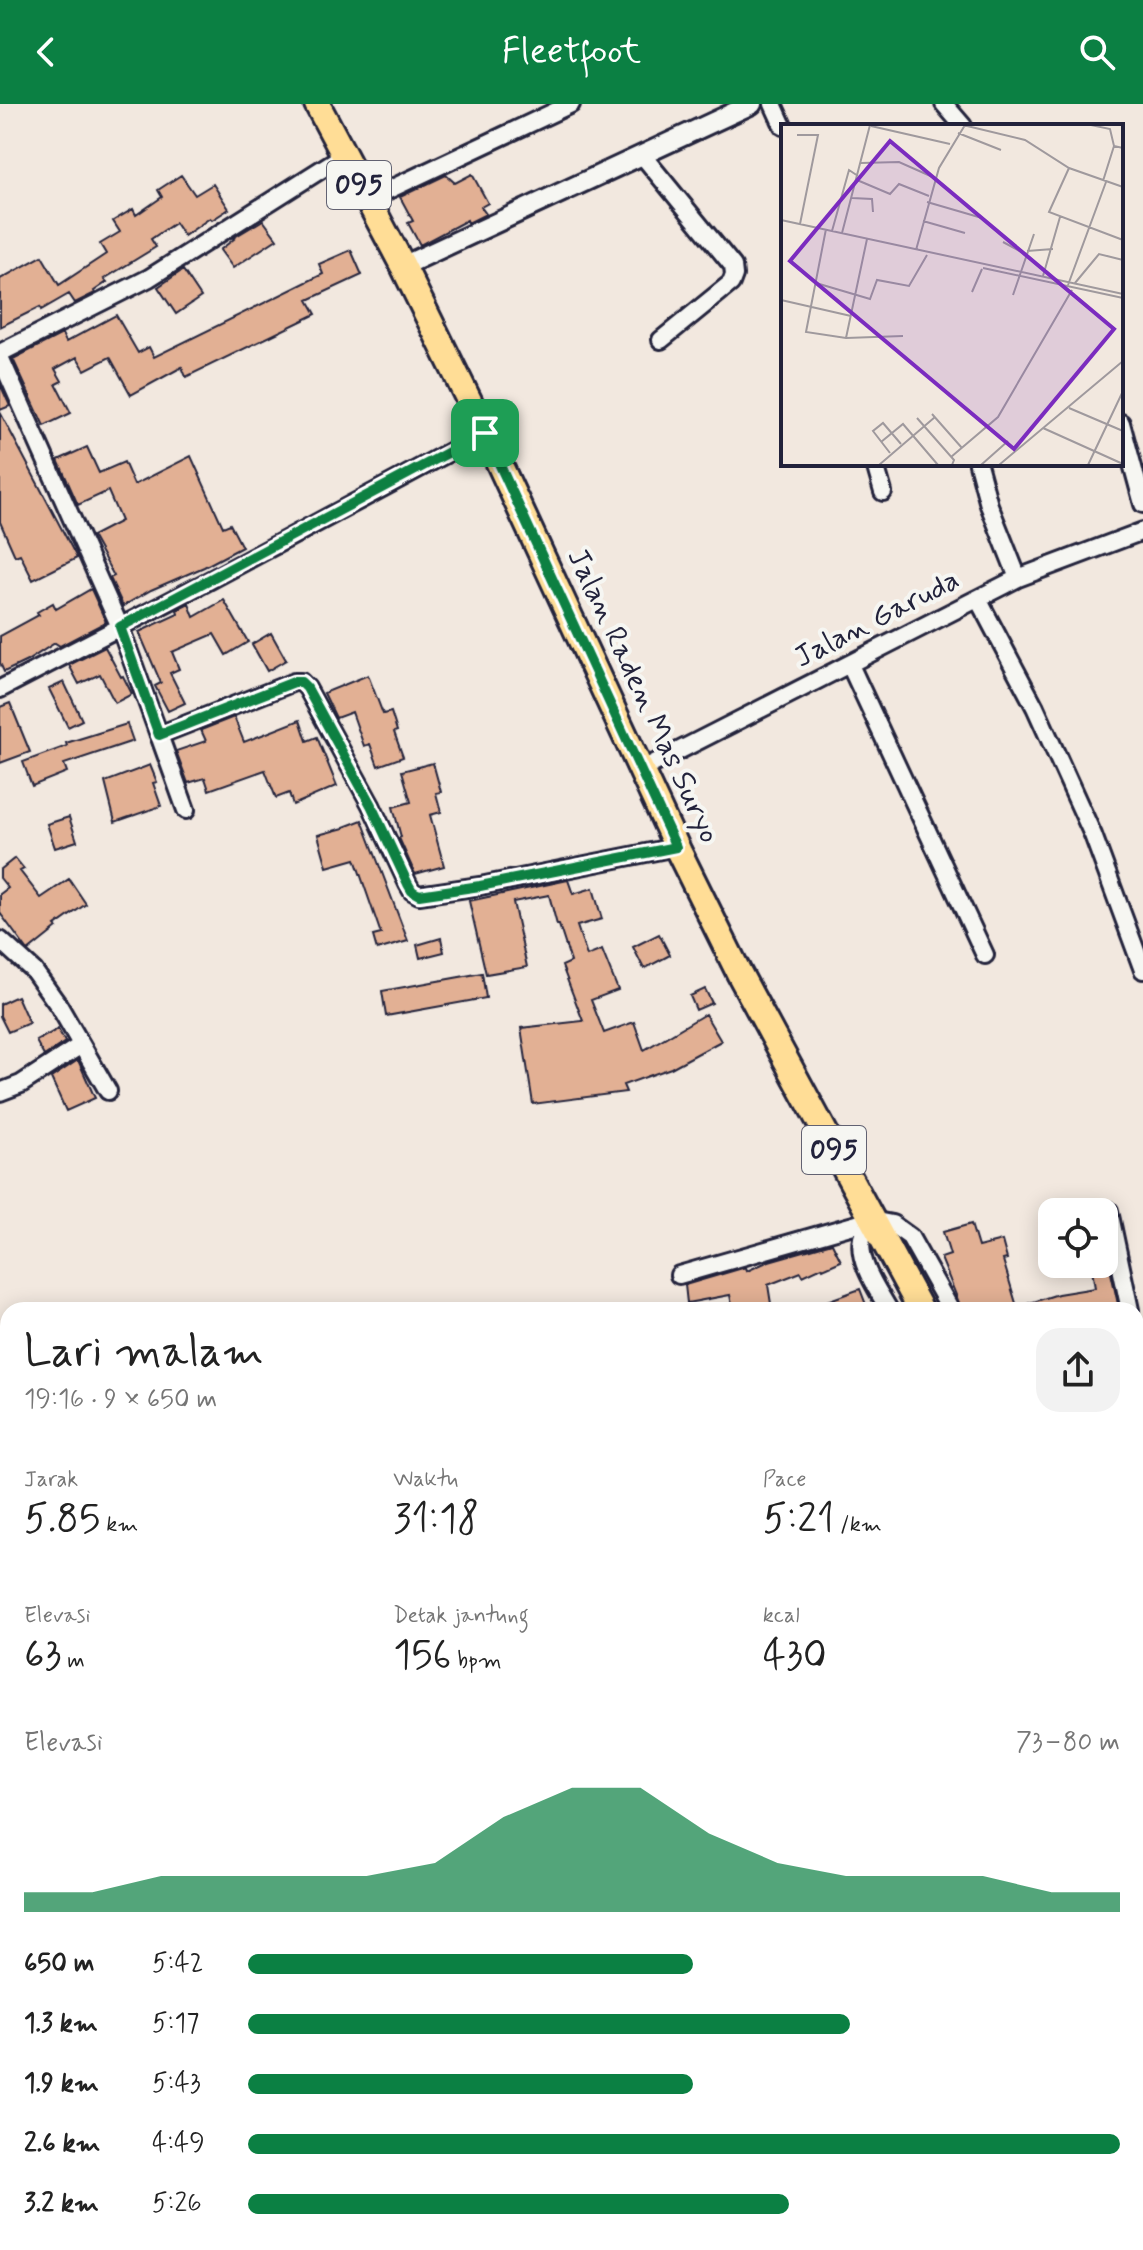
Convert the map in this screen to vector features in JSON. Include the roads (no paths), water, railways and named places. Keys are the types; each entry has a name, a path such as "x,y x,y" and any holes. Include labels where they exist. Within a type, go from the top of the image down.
{"main road":[{"name":"Jalan Raden Mas Suryo","path":"317,104 403,266 485,433 676,847 917,1302"}],"street":[{"path":"367,200 571,104"},
{"path":"403,266 752,104"},
{"path":"773,104 782,124"},
{"path":"944,104 961,124"},
{"path":"186,810 120,627 0,355 149,278 344,155"},
{"path":"643,156 733,266 734,275 731,283 661,340"},
{"path":"1123,430 1143,504"},
{"path":"0,689 485,433"},
{"path":"876,466 883,492"},
{"path":"979,466 989,505 1018,578"},
{"name":"Jalan Garuda","path":"641,770 1018,578 1143,531"},
{"path":"978,599 1035,707 1093,835 1143,970"},
{"path":"850,665 985,955"},
{"path":"159,735 294,682 301,682 371,805 408,884 419,895 676,847"},
{"path":"0,940 34,971 59,1006 108,1091"},
{"path":"0,1092 21,1084 81,1045"},
{"path":"679,1275 871,1220 892,1224 910,1237 947,1302"},
{"path":"871,1220 862,1236 862,1248 865,1266 885,1302"},
{"path":"1118,1253 1128,1302"}]}
